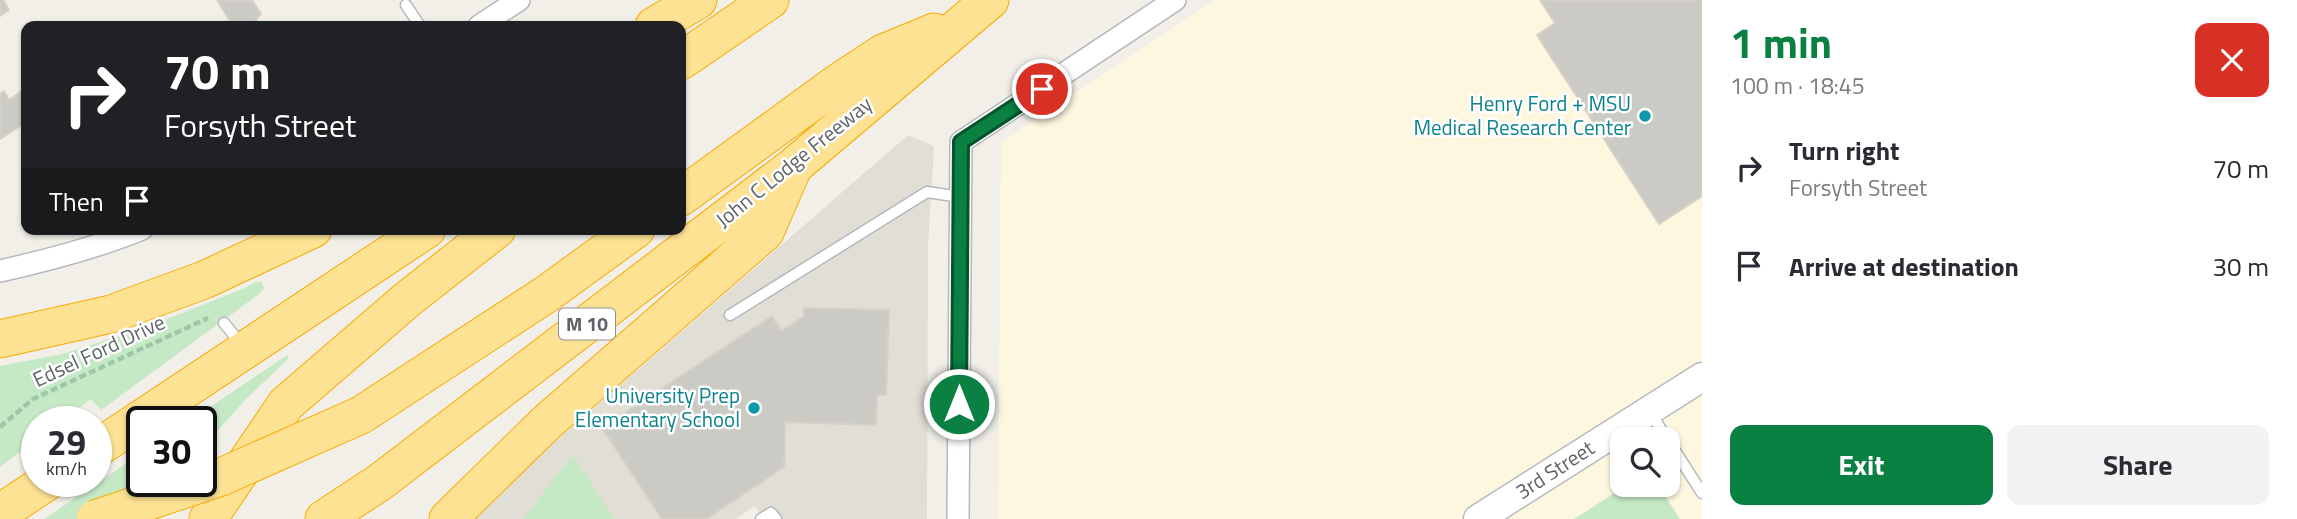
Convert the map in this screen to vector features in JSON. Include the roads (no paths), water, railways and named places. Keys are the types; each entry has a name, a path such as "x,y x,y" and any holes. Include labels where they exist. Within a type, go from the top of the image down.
{"highway":[{"path":"662,21 698,0"},
{"path":"686,58 770,0"},
{"path":"686,193 883,53 979,9"},
{"name":"John C Lodge Freeway","path":"324,519 380,482 794,166 979,9"},
{"path":"448,519 546,423 765,232 794,166"},
{"path":"0,340 111,314 204,280 227,276 302,235"},
{"path":"112,434 229,328 415,235"},
{"path":"208,519 286,404 409,298 489,235"},
{"path":"95,519 221,477 361,415 548,293 628,235"},
{"path":"0,513 24,497"}],"street":[{"path":"487,21 519,0"},
{"path":"958,519 961,142 1175,0"},
{"path":"0,271 52,259 127,235"},
{"name":"3rd Street","path":"1478,519 1702,377"}],"lane":[{"path":"406,5 416,21"},
{"path":"730,315 927,192 960,197"},
{"path":"1648,410 1659,427"},
{"path":"1680,460 1702,493"},
{"path":"761,519 771,513 776,519"}],"place":[{"name":"Henry Ford + MSU Medical Research Center","path":"1645,116"},
{"name":"University Prep Elementary School","path":"754,408"}]}
